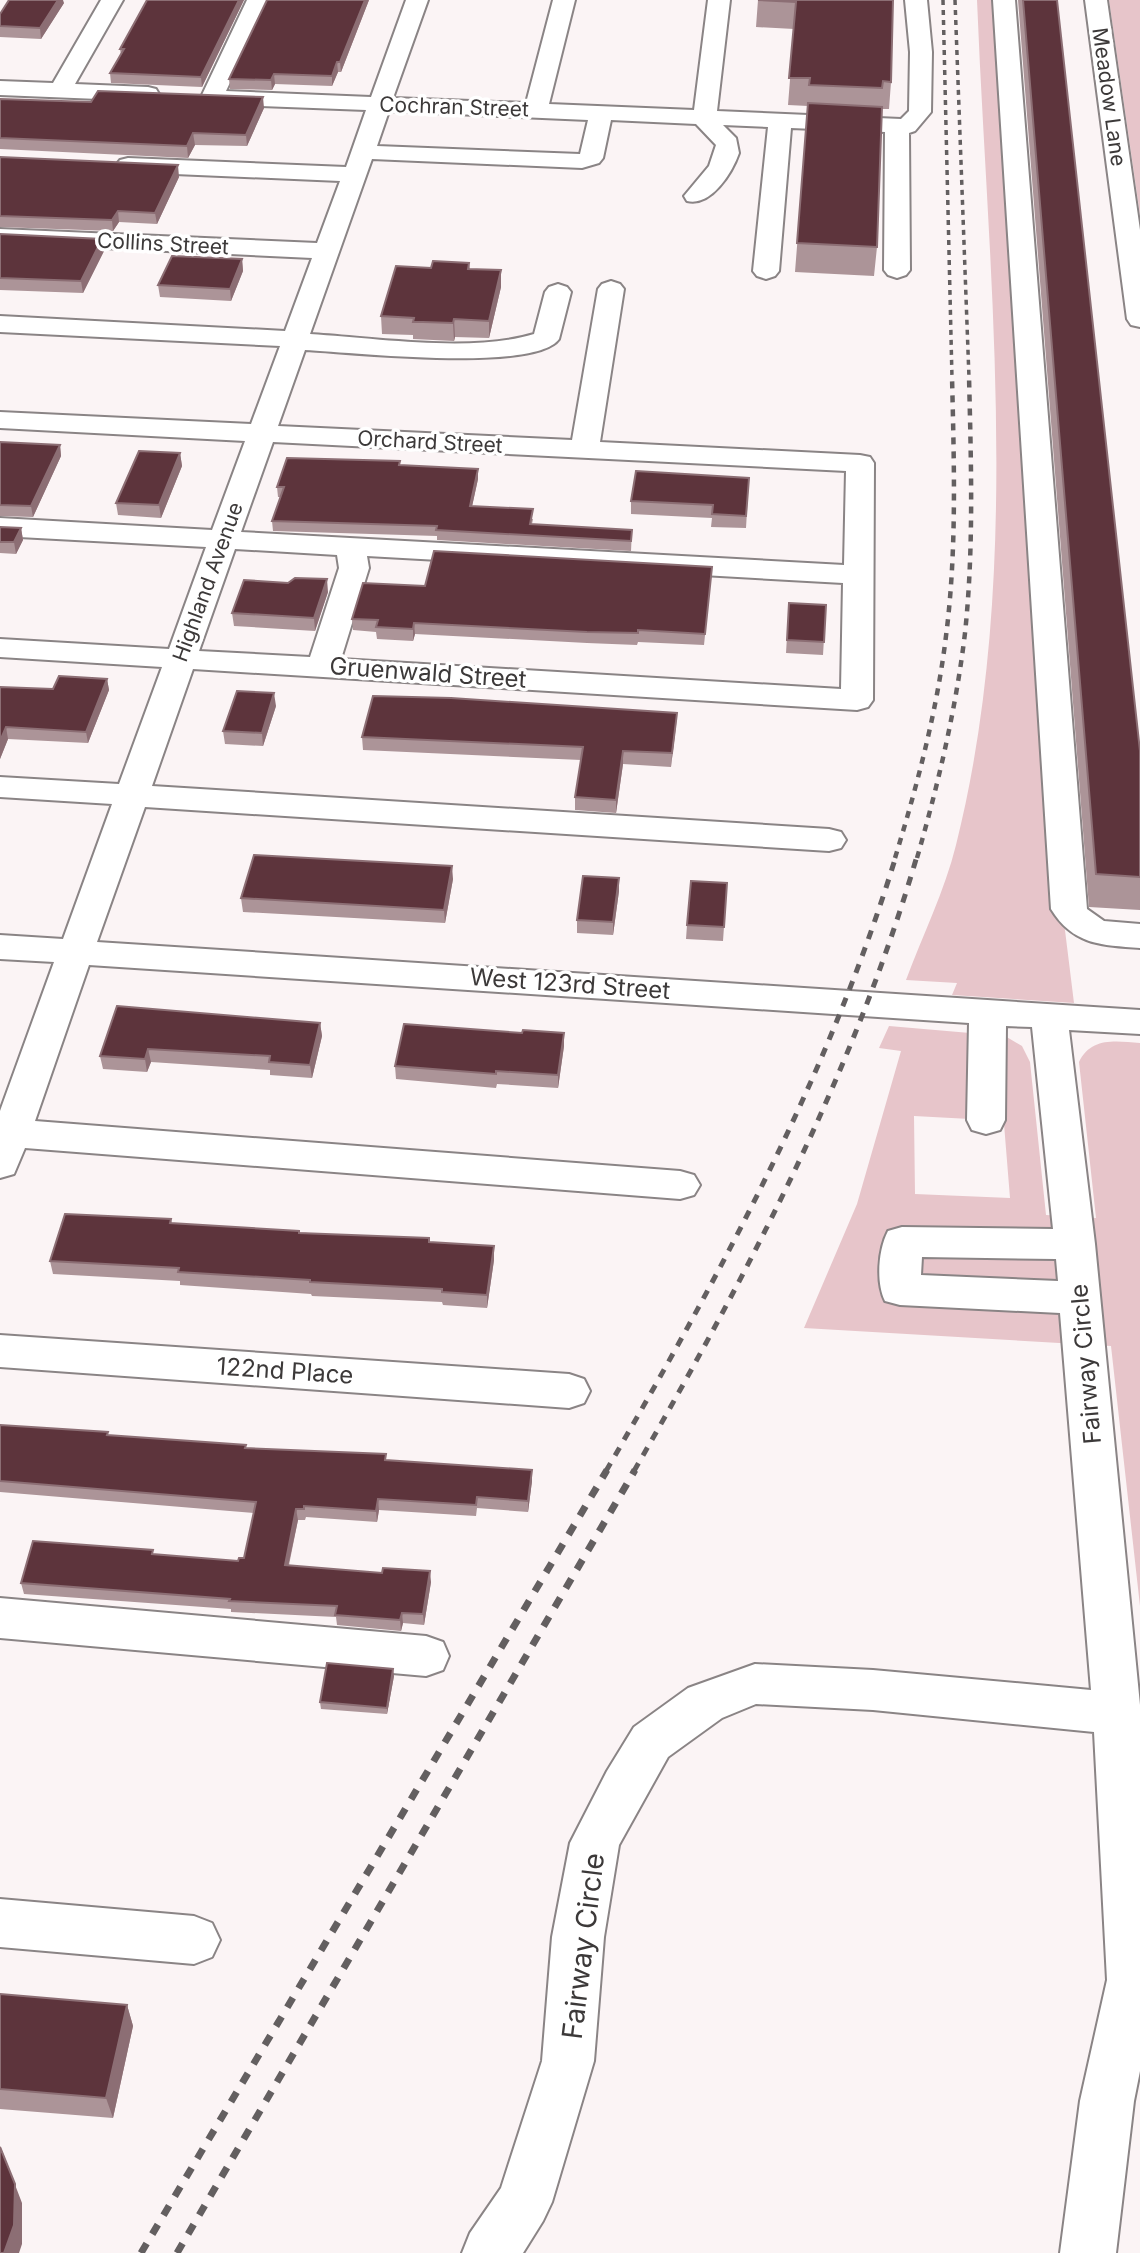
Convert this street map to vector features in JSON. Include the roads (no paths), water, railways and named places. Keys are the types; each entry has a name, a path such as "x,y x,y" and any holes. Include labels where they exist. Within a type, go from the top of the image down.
{"street":[{"path":"60,90 112,0"},
{"path":"212,97 258,0"},
{"name":"Highland Avenue","path":"4,1143 76,952 416,0"},
{"path":"536,110 564,0"},
{"path":"696,196 723,164 728,147 725,138 706,123 705,117 719,0"},
{"path":"1004,0 1069,909 1072,917 1088,929 1140,936"},
{"name":"Meadow Lane","path":"1096,0 1140,319"},
{"path":"895,12 917,7 921,52 920,113 902,126 897,270"},
{"name":"Cochran Street","path":"0,88 902,126"},
{"path":"110,164 582,161 591,158 601,113"},
{"path":"766,271 780,121"},
{"name":"Collins Street","path":"0,236 327,251"},
{"path":"585,449 611,289"},
{"path":"0,324 498,351 546,338 558,292"},
{"name":"Orchard Street","path":"0,420 860,463 859,575"},
{"path":"0,527 859,575"},
{"path":"323,667 354,568 351,547"},
{"name":"Gruenwald Street","path":"0,648 857,700 859,575"},
{"path":"0,787 829,840"},
{"name":"West 123rd Street","path":"0,947 1140,1022"},
{"path":"986,1120 988,1012"},
{"name":"Fairway Circle","path":"1049,1016 1075,1244 1117,1713 1133,1980 1107,2101 1088,2253"},
{"path":"4,1143 680,1185"},
{"path":"1075,1244 902,1242 900,1290 1080,1298"},
{"name":"122nd Place","path":"0,1351 569,1391"},
{"path":"0,1618 426,1656"},
{"name":"Fairway Circle","path":"490,2253 524,2202 568,2061 578,1937 595,1843 624,1786 651,1742 705,1703 755,1684 873,1690 1117,1713"},
{"path":"0,1923 194,1940"}],"railway":[{"path":"943,0 952,378"},
{"path":"955,0 969,378"},
{"path":"895,858 925,748 946,636 953,539 952,376"},
{"path":"917,858 946,747 965,633 971,537 969,376"},
{"path":"606,1471 690,1323 769,1172 838,1017 896,856"},
{"path":"634,1471 717,1323 794,1172 862,1017 917,856"},
{"path":"141,2253 607,1470"},
{"path":"177,2253 635,1470"}]}
